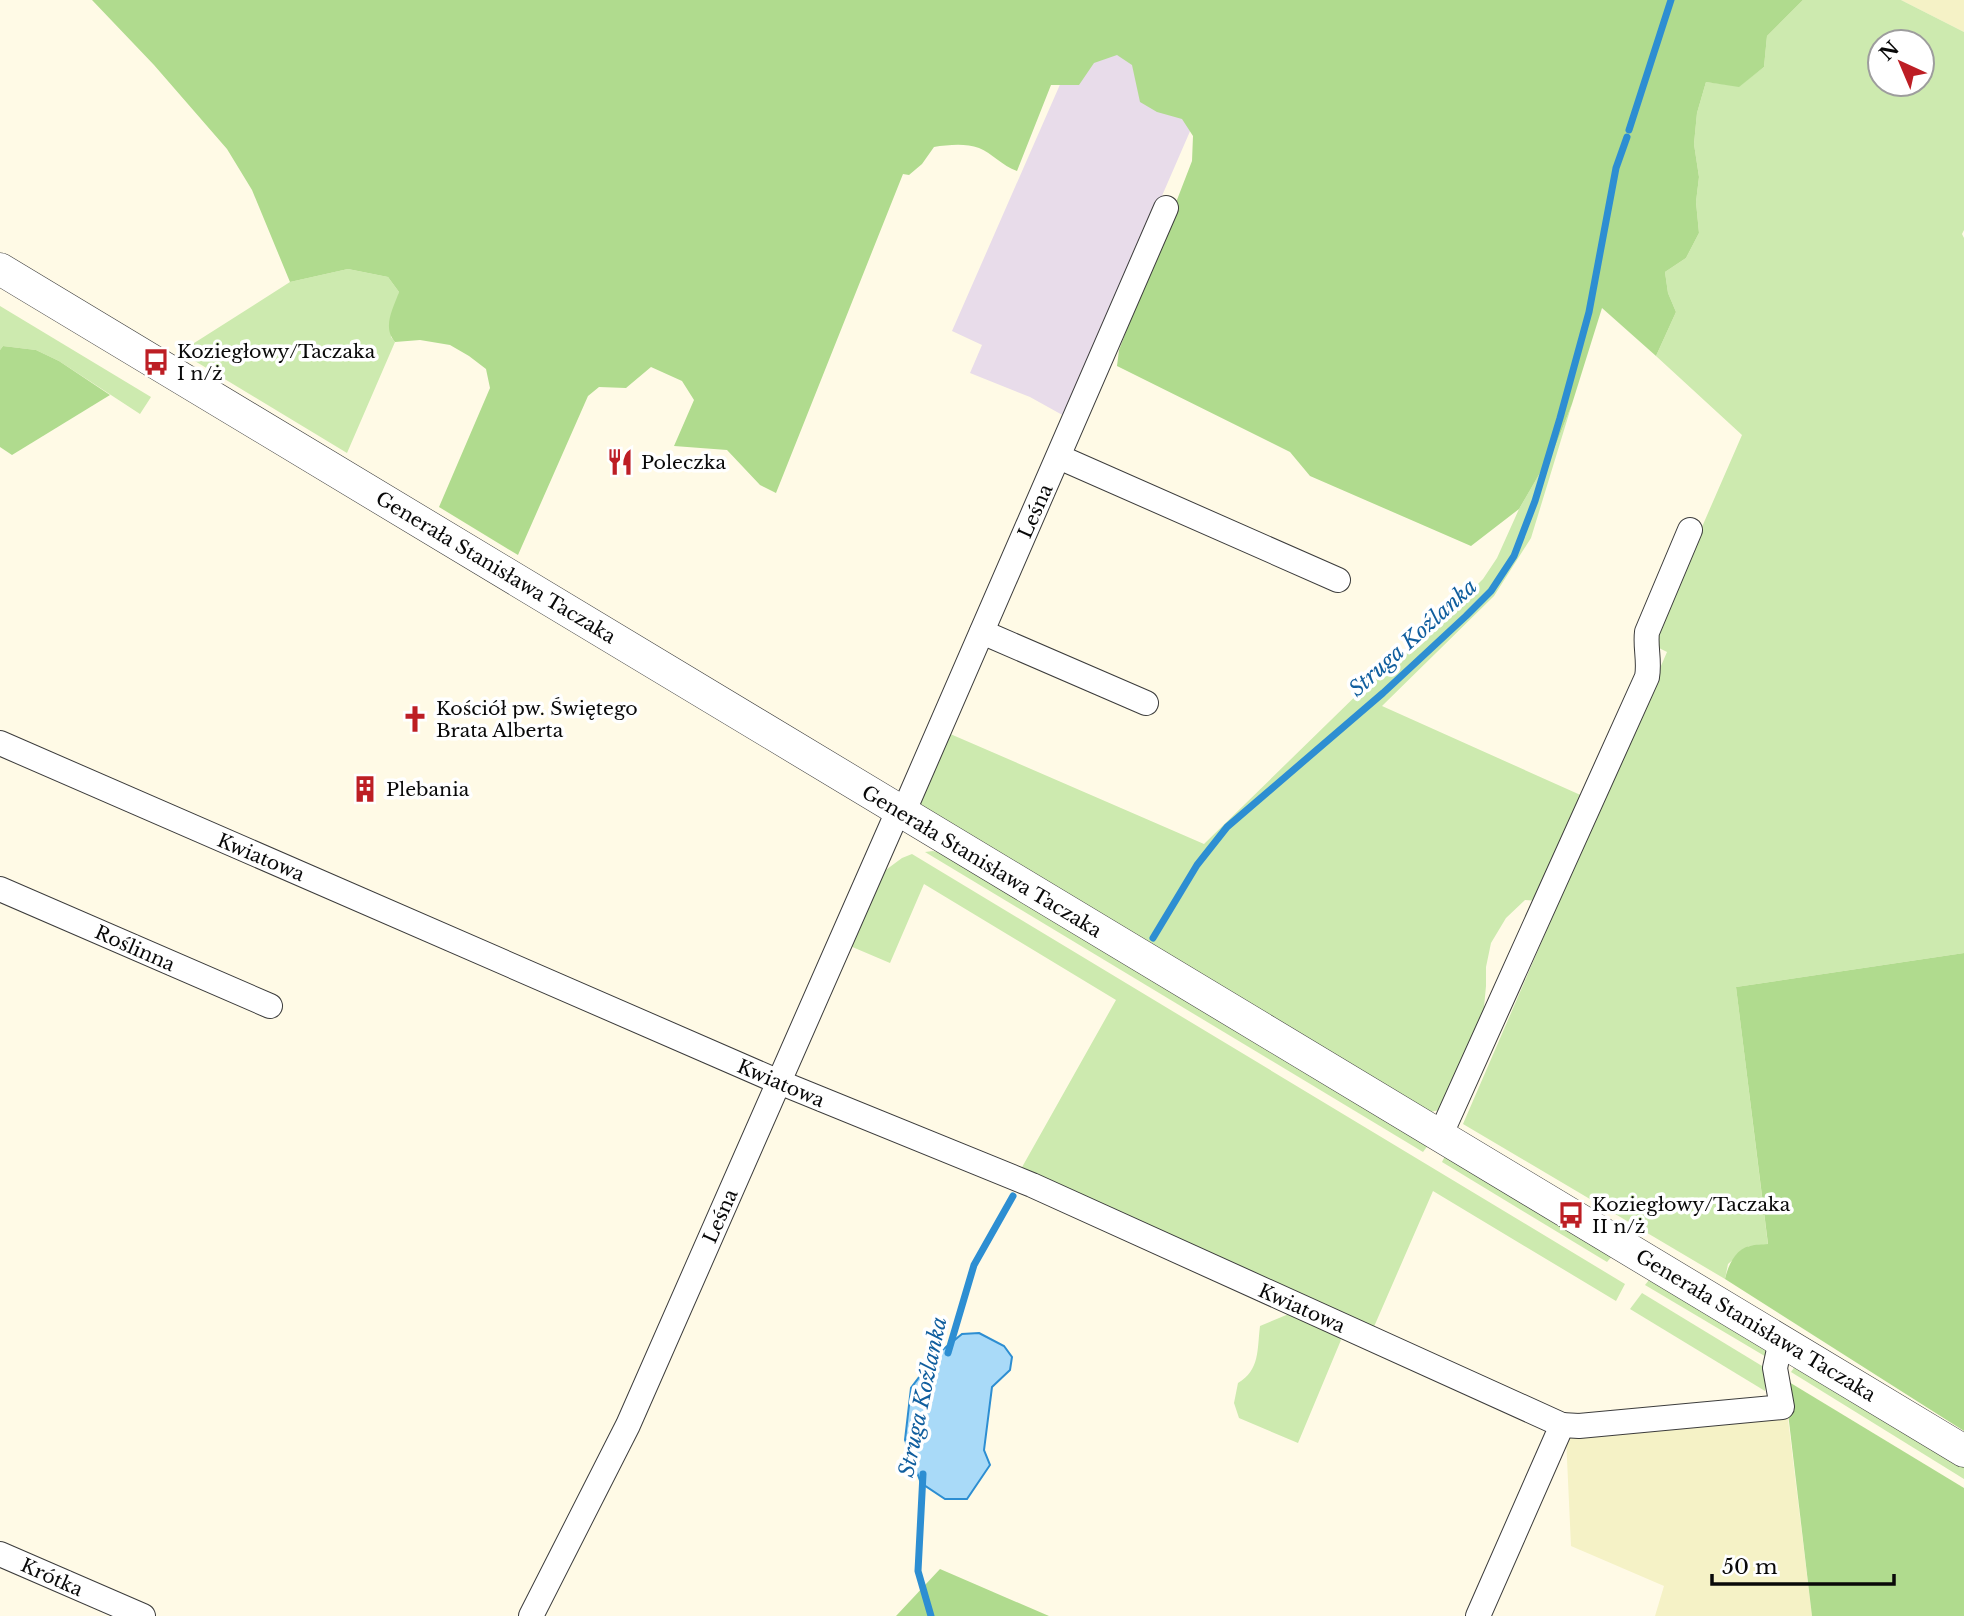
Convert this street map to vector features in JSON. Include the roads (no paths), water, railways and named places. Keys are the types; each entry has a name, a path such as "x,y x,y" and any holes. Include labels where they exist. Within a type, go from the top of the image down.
{"street":[{"name":"Leśna","path":"531,1616 628,1425 982,632 1166,208"},
{"name":"Generała Stanisława Taczaka","path":"0,270 1964,1451"},
{"path":"1059,457 1338,580"},
{"path":"1440,1136 1647,677 1650,665 1645,647 1647,632 1690,530"},
{"path":"982,632 1146,704"},
{"name":"Kwiatowa","path":"0,743 779,1082 1032,1185 1562,1425 1578,1426 1782,1407 1775,1368 1781,1340"},
{"name":"Roślinna","path":"0,889 270,1006"},
{"path":"1478,1616 1562,1425"},
{"name":"Krótka","path":"0,1554 142,1616"}],"water":[{"path":"979,1333 1004,1346 1012,1357 1010,1370 992,1387 984,1450 990,1465 967,1499 945,1499 921,1483 905,1440 911,1388 935,1356 962,1334"}],"waterway":[{"name":"Struga Koźlanka","path":"1629,130 1671,0"},
{"name":"Struga Koźlanka","path":"1153,938 1197,865 1227,827 1383,693 1466,616 1491,591 1514,556 1535,501 1589,312 1616,168 1627,137"},
{"name":"Struga Koźlanka","path":"948,1353 974,1265 1013,1196"},
{"name":"Struga Koźlanka","path":"923,1474 918,1571 931,1616"}],"place":[{"name":"Koziegłowy/Taczaka I n/ż","path":"156,362"},
{"name":"Poleczka","path":"620,462"},
{"name":"Kościół pw. Świętego Brata Alberta","path":"415,719"},
{"name":"Plebania","path":"365,789"},
{"name":"Koziegłowy/Taczaka II n/ż","path":"1571,1215"}]}
